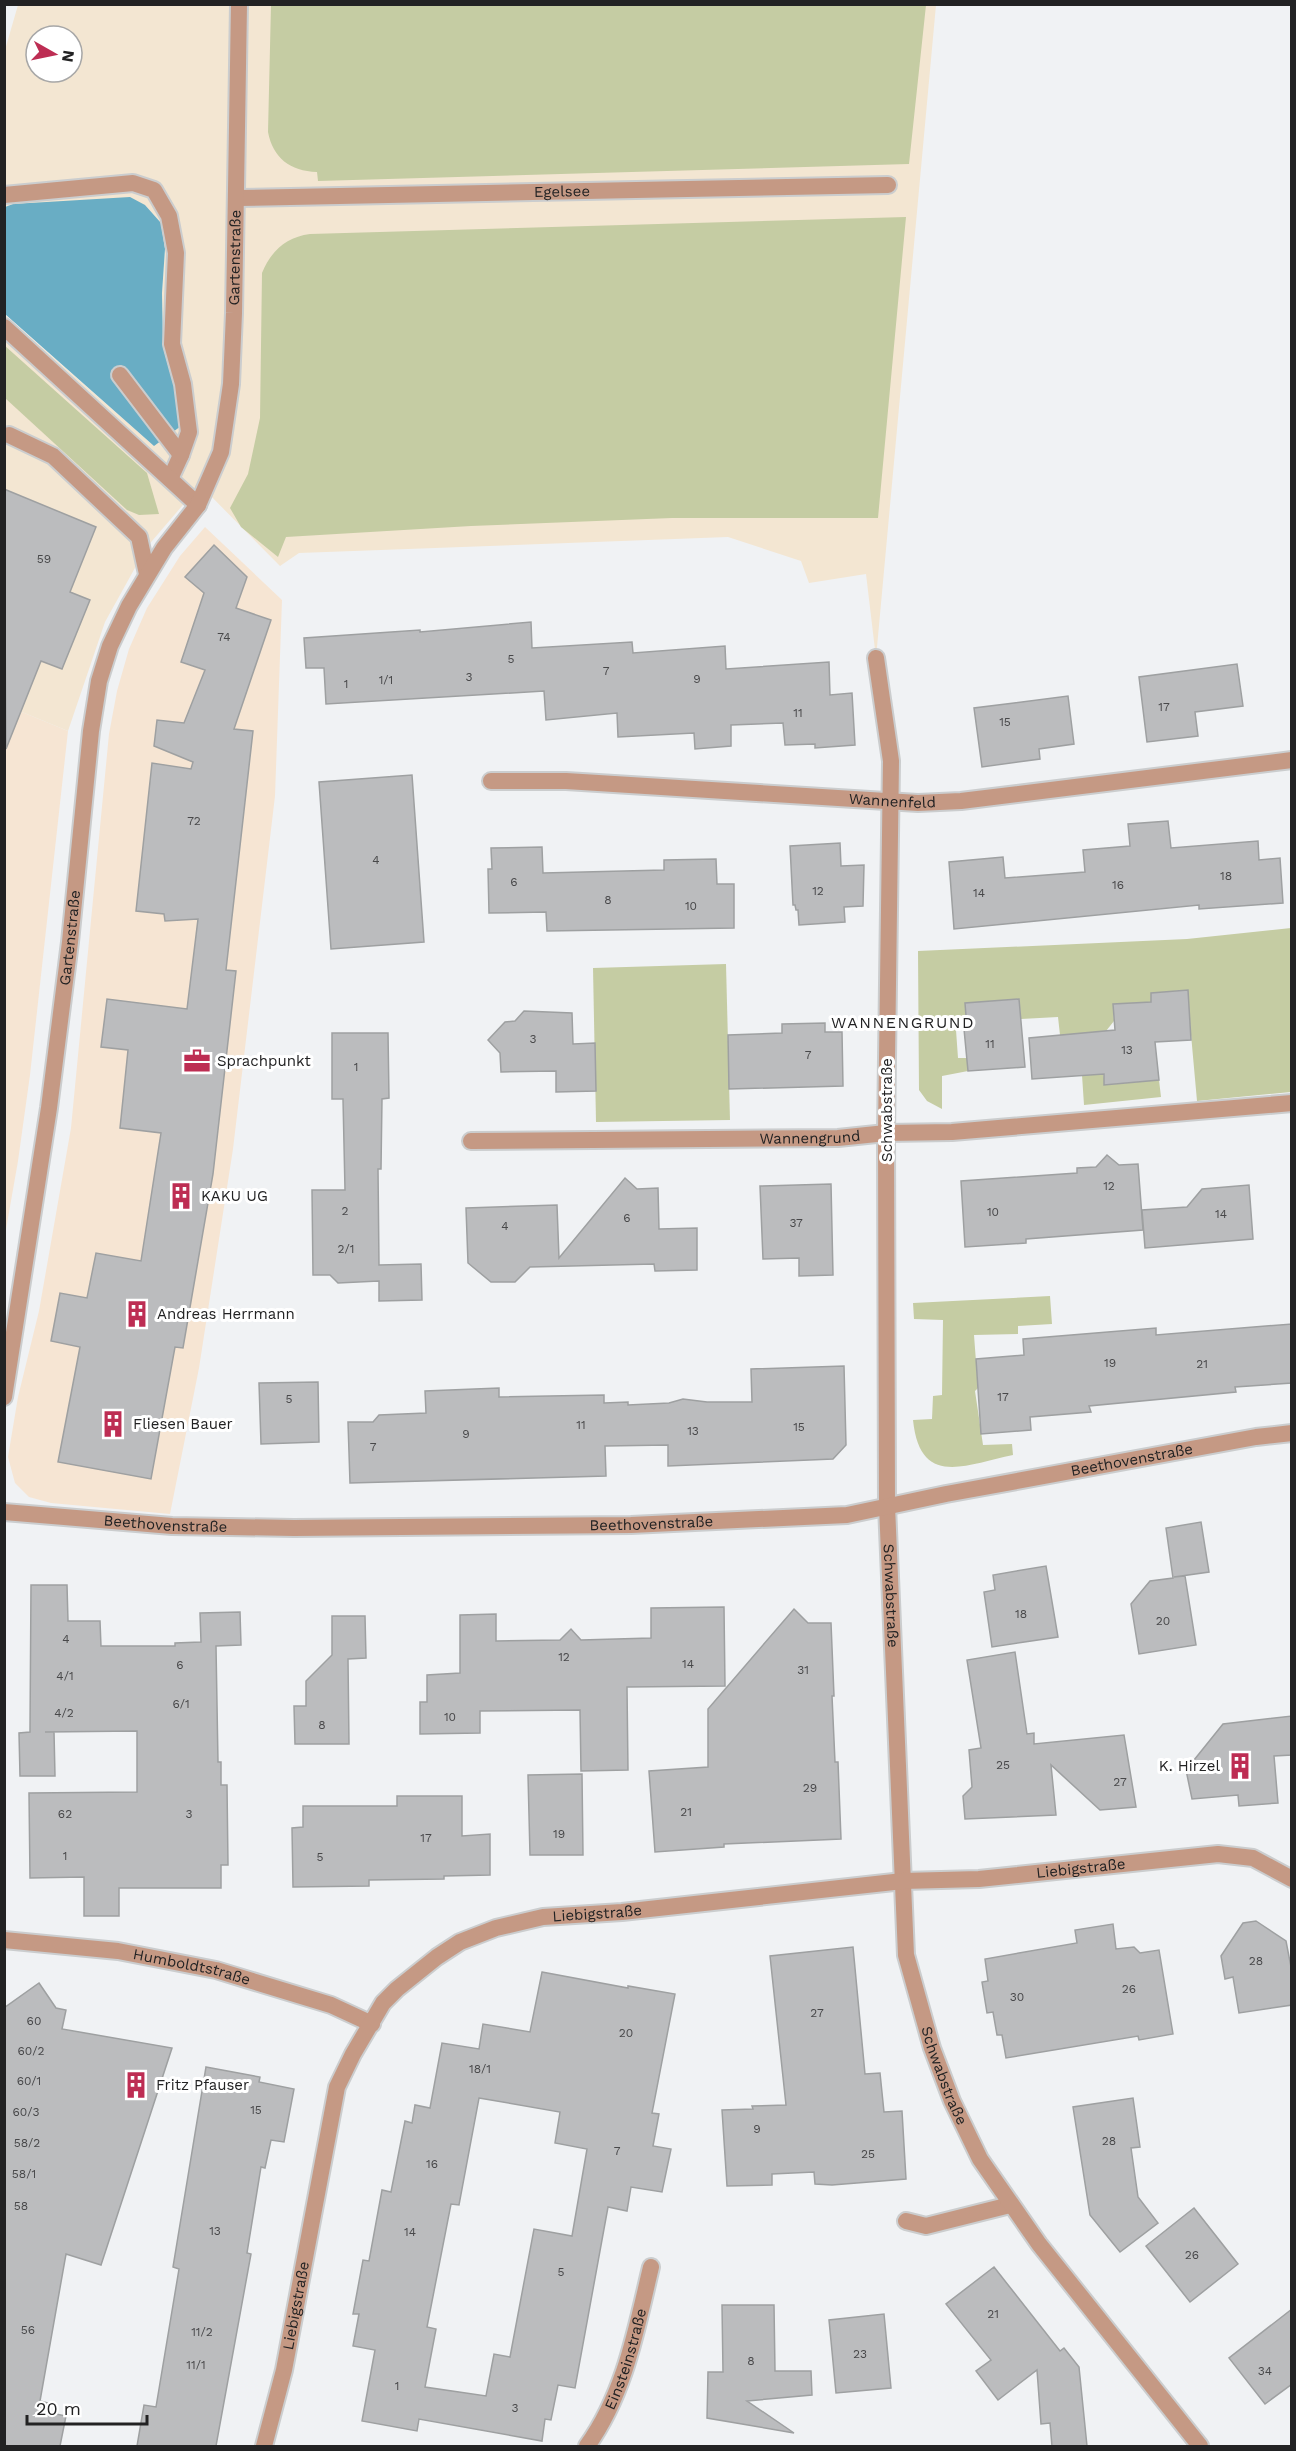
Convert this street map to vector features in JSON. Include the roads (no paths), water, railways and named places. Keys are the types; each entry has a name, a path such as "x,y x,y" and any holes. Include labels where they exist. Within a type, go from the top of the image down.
{"street":[{"name":"Gartenstraße","path":"4,1397 49,1108 70,942 91,731 99,681 110,646 147,574 198,505 220,452 231,384 238,198 239,4"},
{"path":"4,195 133,183 154,190 169,216 176,253 172,344 183,384 189,432 182,455 170,479"},
{"name":"Egelsee","path":"238,198 888,185"},
{"path":"4,327 198,505"},
{"path":"120,375 182,455"},
{"path":"9,435 53,456 139,537 147,574"},
{"name":"Schwabstraße","path":"876,658 891,761 886,1133 887,1506 906,1955 932,2048 952,2101 980,2159 1039,2244 1200,2446"},
{"name":"Wannenfeld","path":"491,781 566,781 918,803 961,801 1292,760"},
{"name":"Wannengrund","path":"471,1141 838,1138 886,1133 952,1132 1292,1103"},
{"name":"Beethovenstraße","path":"4,1512 172,1526 453,1528 631,1525 847,1515 1256,1437 1292,1433"},
{"name":"Liebigstraße","path":"264,2446 284,2370 337,2087 353,2054 383,2003 412,1975 460,1942 496,1928 543,1917 622,1912 903,1881 979,1879 1218,1854 1253,1858 1292,1879"},
{"name":"Humboldtstraße","path":"4,1940 118,1951 216,1970 330,2005 372,2024"},
{"path":"906,2221 926,2226 1010,2205"},
{"name":"Einsteinstraße","path":"587,2446 605,2420 621,2384 651,2267"}],"water":[{"path":"130,197 145,205 161,223 165,249 162,293 163,347 178,401 181,426 154,446 5,314 5,207 13,204"}],"place":[{"name":"Sprachpunkt","path":"197,1061"},
{"name":"KAKU UG","path":"181,1196"},
{"name":"Andreas Herrmann","path":"137,1314"},
{"name":"Fliesen Bauer","path":"113,1424"},
{"name":"K. Hirzel","path":"1240,1766"},
{"name":"Fritz Pfauser","path":"136,2085"}],"district":[{"name":"WANNENGRUND","path":"903,1022"}]}
